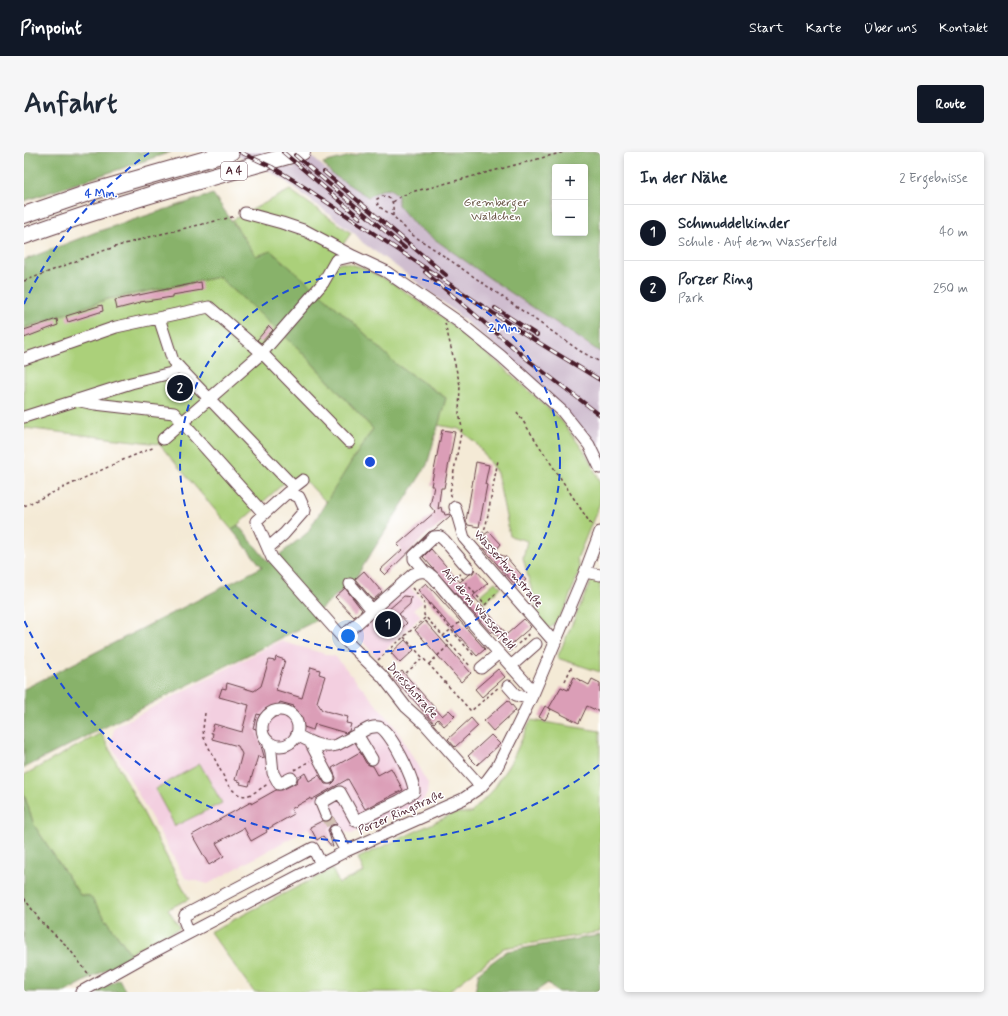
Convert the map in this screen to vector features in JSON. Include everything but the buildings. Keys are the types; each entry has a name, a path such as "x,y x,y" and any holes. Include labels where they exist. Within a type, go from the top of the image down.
{"highway":[{"name":"A 4","path":"24,215 91,192 231,152"},
{"name":"A 4","path":"24,236 97,211 166,190 302,152"}],"street":[{"path":"245,213 282,222 306,231 385,271 459,322 501,356 562,411 589,445 600,468"},
{"path":"159,443 262,353 323,283 336,260 353,256"},
{"path":"24,359 116,327 210,307 262,353 349,442"},
{"path":"159,318 173,362 294,487 303,480"},
{"path":"24,417 131,383 171,373 179,367"},
{"path":"75,400 95,404 174,413 264,514 288,492 299,497 305,510 284,534 268,548"},
{"name":"Wasserturmstraße","path":"455,506 464,538 554,642"},
{"name":"Drieschstraße","path":"264,514 256,520 272,558 342,637 382,676 406,706 425,724 481,787"},
{"name":"Porzer Ringstraße","path":"81,992 140,959 346,851 463,799 481,787 497,767 532,695 585,572 600,532"},
{"path":"424,571 414,559 414,556 434,537 438,536 441,536 468,568"},
{"name":"Auf dem Wasserfeld","path":"342,637 413,574 424,571 428,573 452,598 513,669 532,695"},
{"path":"585,572 600,575"},
{"path":"350,584 372,610"},
{"path":"513,669 536,644"},
{"path":"477,669 501,655"},
{"path":"508,686 516,695 532,695"},
{"path":"272,759 280,748 291,742 297,735 298,730 295,718 291,714 280,710 274,712 265,719 263,730 271,752 272,768 276,780 279,784 291,778"},
{"path":"297,735 321,746 331,747 375,726 380,727 384,730 408,771 414,787 414,792 399,801 356,821 340,792 338,793 310,742"},
{"path":"357,734 372,759"},
{"path":"268,741 277,746 287,745"},
{"path":"326,815 321,803 338,793"},
{"path":"335,831 346,851"},
{"path":"189,934 184,920 185,915 313,848 321,864"}],"path":[{"path":"393,202 402,195 413,191 425,190 564,152"},
{"path":"393,216 393,202 388,197 383,196 377,199 378,206 393,216 411,234 580,351 600,362"},
{"path":"24,281 70,262 118,246 178,229 245,213"},
{"path":"441,310 460,385 459,413 462,428 450,492 455,506"},
{"path":"517,412 590,523 600,529"},
{"path":"24,506 159,443"},
{"path":"471,547 483,534 486,525 498,460"},
{"path":"468,568 459,575 486,604 493,598 492,596 504,586"},
{"path":"406,580 424,601 424,615 450,644 477,669"},
{"path":"452,598 468,584"},
{"path":"428,604 475,657"},
{"path":"443,636 466,616"},
{"path":"371,666 426,617"},
{"path":"501,655 528,635 525,633"},
{"path":"404,637 471,712 513,669"},
{"path":"429,664 450,644"},
{"path":"406,673 423,658"},
{"path":"565,681 572,666"},
{"path":"205,713 203,729 204,738 228,785 238,796 250,795 318,756"},
{"path":"24,898 41,922 66,946 96,984"}],"shaded area":[{"path":"230,152 263,152 296,170 277,152 306,152 332,174 368,197 381,190 390,189 398,196 416,226 495,282 600,352 600,459 524,370 449,307 363,243 355,234 285,181 267,170"},
{"path":"408,585 423,602 414,609 421,616 377,658 354,632"},
{"path":"280,641 336,657 396,728 428,784 427,794 422,802 353,833 345,832 339,829 332,836 323,841 322,839 317,841 309,828 208,884 185,878 110,743 115,727"}],"green space":[{"path":"24,152 171,152 24,201"},
{"name":"Gremberger Wäldchen","path":"366,152 600,152 600,352 495,282 416,226 398,205 398,196 391,189 381,190 368,197 332,174 323,163"},
{"path":"290,190 351,233 330,263 346,263 361,267 389,281 444,318 503,367 562,421 586,454 600,481 600,503 577,559 580,569 566,606 553,626 549,628 545,626 539,618 523,558 527,541 510,536 497,473 476,443 459,429 438,425 446,398 397,365 353,322 271,252 256,256 232,220"},
{"path":"213,194 256,256 271,251 353,322 397,365 446,398 427,465 355,579 317,612 321,618 24,768 24,689 262,567 232,530 238,525 269,563 307,533 373,429 298,348 219,277 108,299 24,328 24,260 96,232"},
{"path":"219,277 298,348 373,429 351,462 327,503 307,482 284,483 232,530 159,444 24,428 24,328 108,299"},
{"path":"592,579 600,581 600,672 557,658"},
{"path":"495,582 501,587 486,603 480,595"},
{"path":"531,720 600,731 600,932 503,948 448,992 254,992 210,932 332,869 339,883 364,872 358,858 455,813 471,813 493,790 512,760"},
{"path":"101,733 189,899 168,909 180,928 130,953 90,896 80,895 34,825 24,794 24,775"},
{"path":"200,764 222,803 175,826 155,789"},
{"path":"24,794 34,825 80,895 90,896 132,956 65,992 24,992"},
{"path":"600,935 600,990 596,992 557,992 548,983 535,992 475,992 479,972 507,951"},
{"path":"119,979 126,992 95,992"}],"tunnel":[{"path":"326,815 335,831"}],"railway":[{"path":"240,152 272,167 295,181 523,333 600,380"},
{"path":"283,152 360,218"},
{"path":"295,155 405,248"},
{"path":"324,172 446,275"},
{"path":"425,272 528,360 600,415"},
{"path":"495,308 537,335"}],"place":[{"name":"Porzer Ring","path":"180,388"},
{"name":"Schmuddelkinder","path":"388,624"}]}
